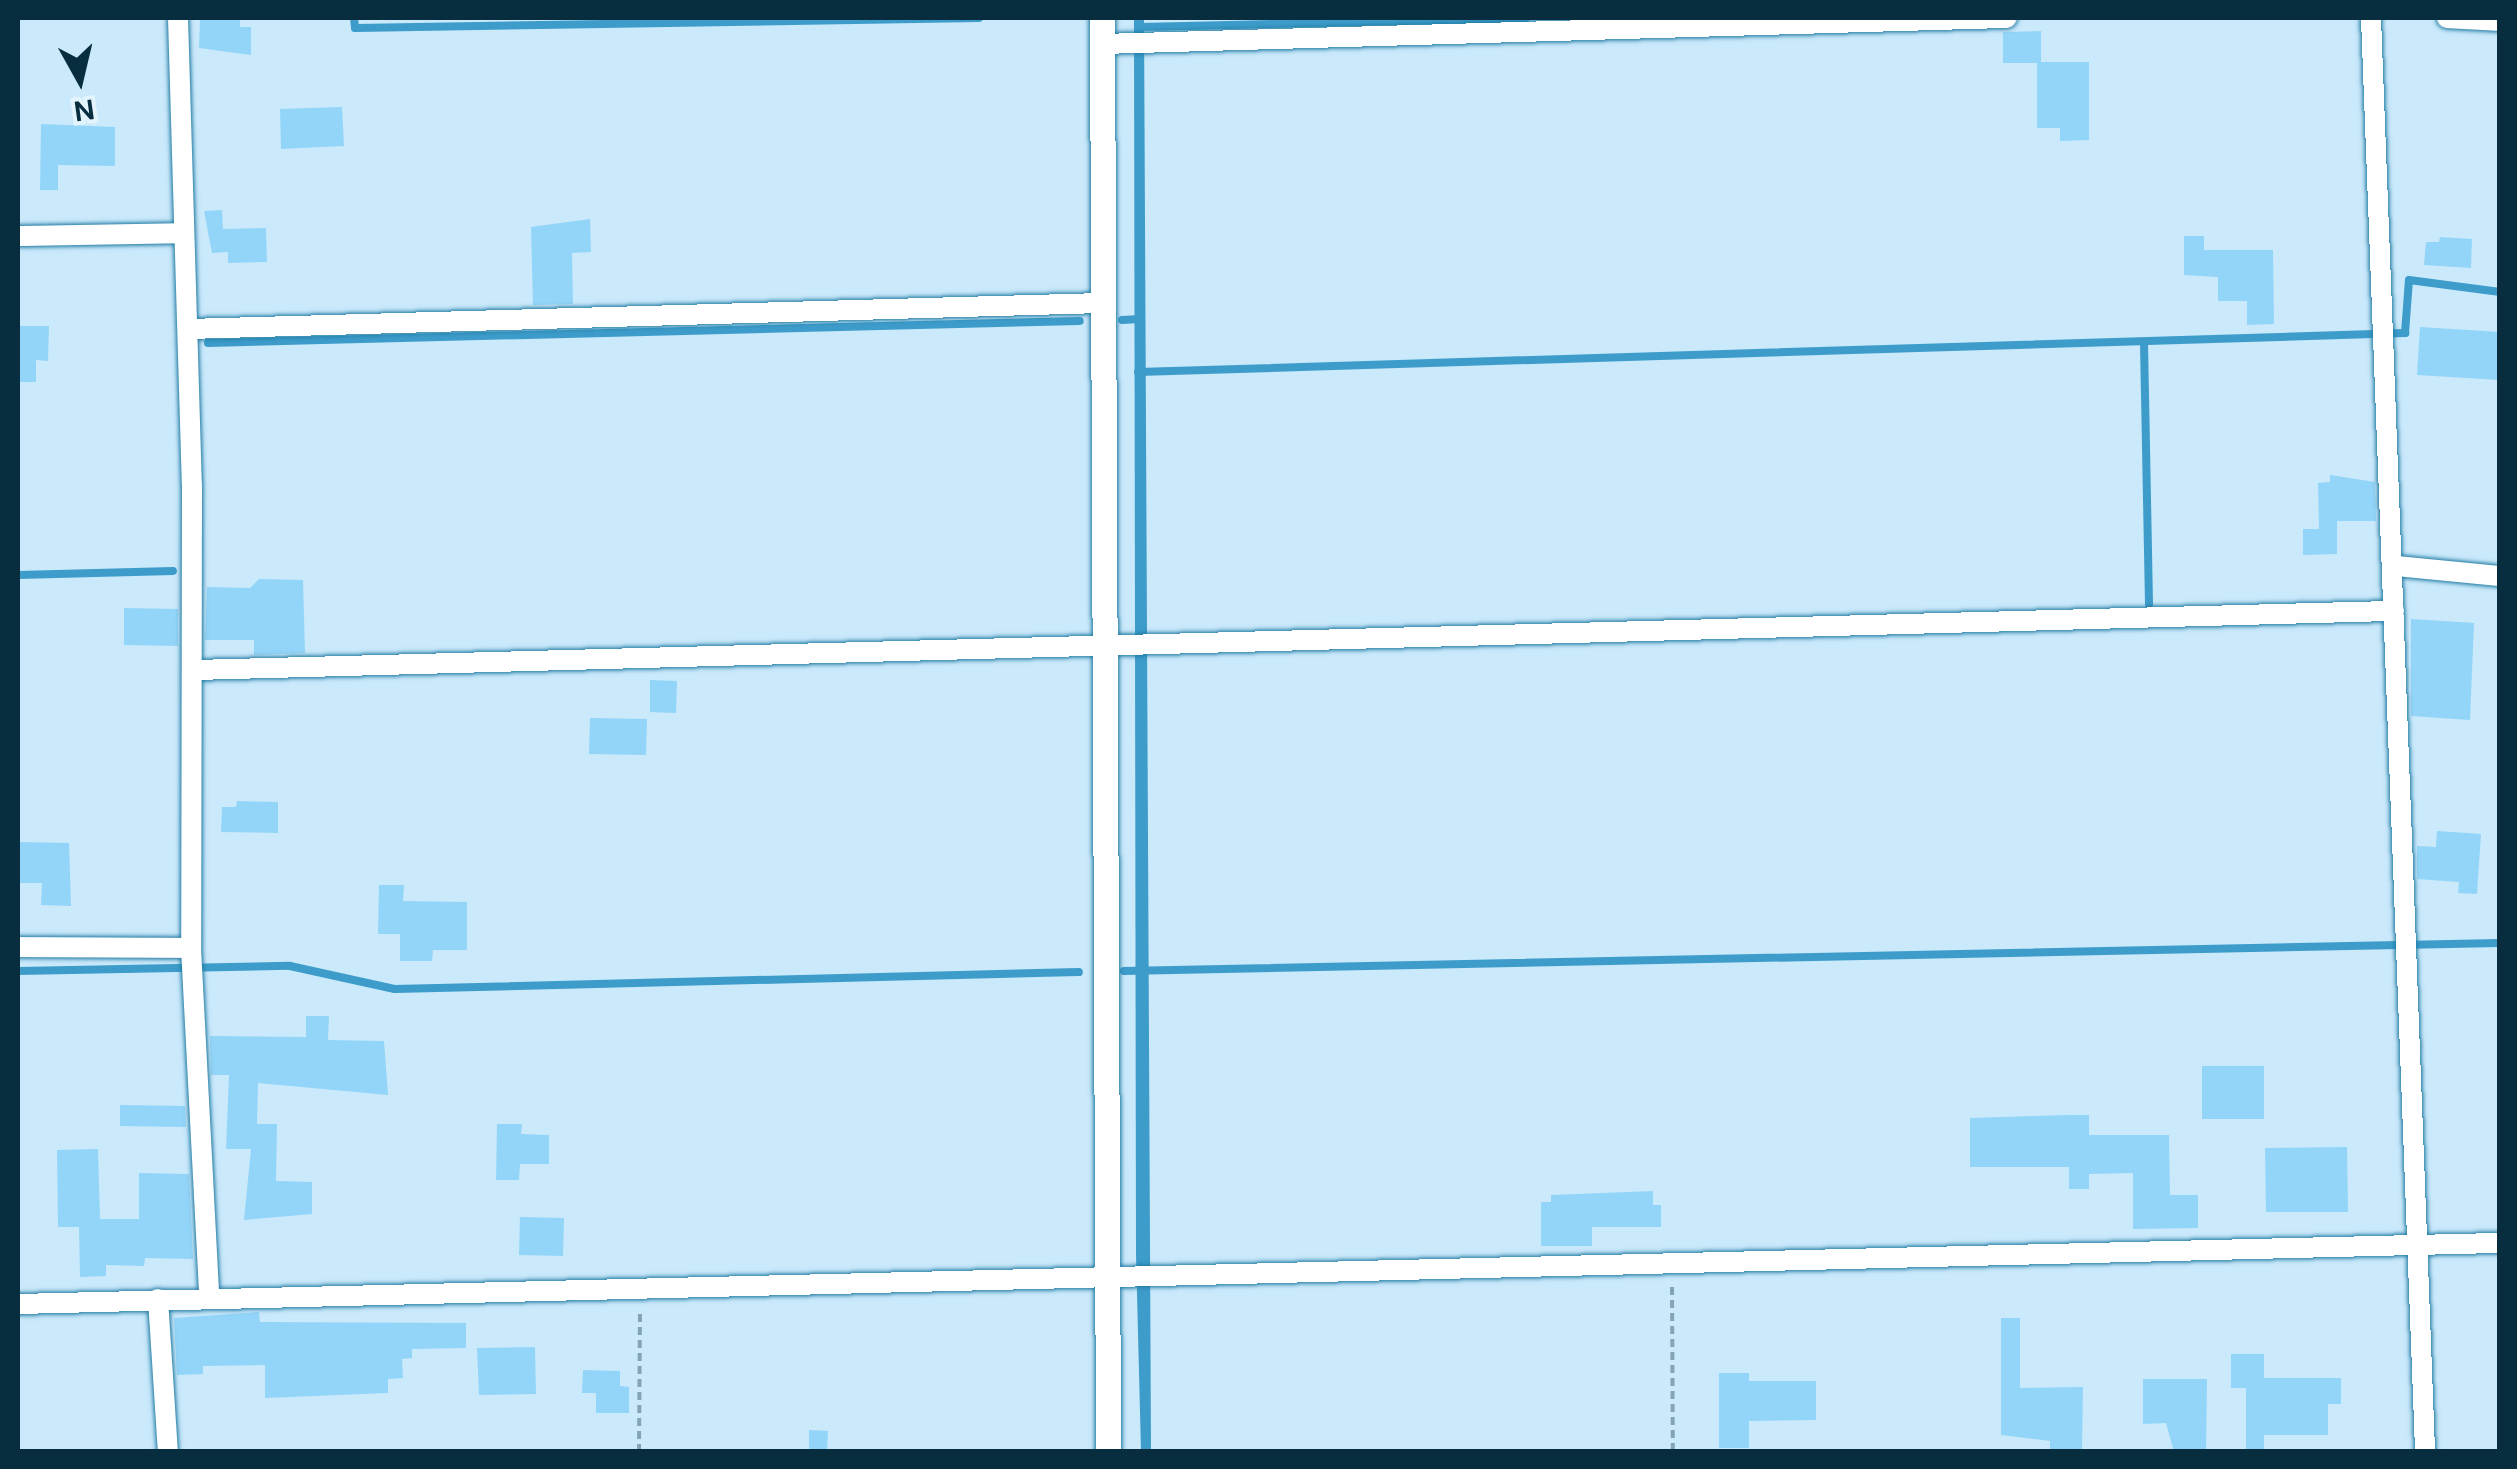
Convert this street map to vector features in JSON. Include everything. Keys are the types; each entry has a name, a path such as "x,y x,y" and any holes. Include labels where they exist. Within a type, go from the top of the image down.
{"street":[{"path":"178,18 194,670 192,963 208,1297"},
{"path":"1108,1452 1102,1276 1102,303 1110,35 1153,42 2008,18"},
{"path":"2372,18 2396,566 2394,611 2424,1452"},
{"path":"2447,18 2500,21"},
{"path":"18,236 183,233"},
{"path":"188,329 1102,303"},
{"path":"2396,566 2500,576"},
{"path":"194,670 2394,611"},
{"path":"18,947 192,963"},
{"path":"18,1304 2418,1242 2500,1244"},
{"path":"158,1299 168,1452"}],"path":[{"path":"1672,1262 1673,1452"},
{"path":"638,1452 640,1286"}],"water":[{"path":"1134,18 1144,18 1151,1452 1141,1451 1136,1254"}],"building":[{"path":"200,18 240,18 240,27 251,27 251,55 199,48"},
{"path":"2041,31 2041,62 2089,62 2089,140 2060,141 2060,128 2037,128 2037,63 2003,63 2003,32"},
{"path":"342,107 344,146 281,149 280,109"},
{"path":"41,124 115,127 115,166 58,165 58,190 40,190"},
{"path":"222,210 223,229 266,228 267,262 228,263 228,252 212,253 204,211"},
{"path":"590,219 591,252 572,253 573,304 533,305 531,227"},
{"path":"2184,236 2204,236 2204,250 2273,250 2274,324 2247,325 2247,301 2218,301 2218,277 2184,275"},
{"path":"2440,237 2472,239 2471,268 2424,265 2426,242 2439,242"},
{"path":"18,326 49,326 48,361 36,360 36,382 18,382"},
{"path":"2420,327 2500,332 2500,380 2417,375"},
{"path":"2330,475 2375,482 2376,521 2337,521 2337,554 2303,555 2303,529 2319,529 2318,483 2330,482"},
{"path":"259,579 303,580 305,653 254,655 254,640 205,640 207,587 250,588"},
{"path":"124,608 178,609 178,646 124,645"},
{"path":"2411,619 2474,623 2470,720 2411,716"},
{"path":"650,680 677,681 676,713 650,712"},
{"path":"590,718 647,719 646,755 589,754"},
{"path":"237,801 278,802 278,833 221,832 222,807 236,807"},
{"path":"2437,831 2481,834 2477,894 2458,893 2459,882 2417,879 2417,846 2436,847"},
{"path":"20,842 69,843 71,906 41,905 42,883 18,883"},
{"path":"379,885 404,885 403,901 467,902 467,950 433,950 432,961 400,961 400,934 378,934"},
{"path":"306,1016 329,1016 328,1040 384,1041 388,1095 258,1083 257,1124 277,1124 276,1181 312,1182 312,1214 244,1220 251,1149 226,1149 229,1075 211,1075 210,1036 306,1037"},
{"path":"2202,1066 2264,1066 2264,1119 2202,1119"},
{"path":"120,1105 185,1106 186,1127 120,1126"},
{"path":"2089,1115 2089,1135 2169,1135 2170,1195 2198,1195 2198,1228 2133,1229 2133,1173 2089,1174 2089,1189 2069,1189 2069,1167 1970,1167 1970,1118"},
{"path":"497,1124 522,1124 521,1134 549,1135 549,1164 520,1164 519,1180 496,1180"},
{"path":"2347,1147 2348,1212 2266,1212 2265,1148"},
{"path":"98,1149 100,1219 139,1219 139,1173 189,1174 193,1259 145,1258 144,1266 106,1265 106,1276 80,1277 79,1227 58,1227 57,1150"},
{"path":"1653,1191 1653,1205 1661,1205 1661,1227 1592,1227 1592,1246 1541,1246 1541,1202 1551,1202 1551,1195"},
{"path":"520,1217 564,1218 563,1256 519,1255"},
{"path":"259,1312 260,1322 466,1323 466,1348 412,1349 412,1358 402,1359 403,1378 388,1379 388,1393 265,1398 265,1365 203,1366 203,1374 177,1375 174,1318"},
{"path":"2001,1318 2020,1318 2020,1388 2083,1387 2082,1452 2050,1452 2050,1441 2001,1435"},
{"path":"535,1347 536,1394 479,1395 477,1348"},
{"path":"2231,1354 2264,1354 2264,1378 2341,1378 2341,1404 2328,1404 2328,1435 2264,1435 2264,1452 2246,1452 2246,1388 2231,1388"},
{"path":"583,1370 620,1371 620,1386 629,1387 629,1413 596,1413 596,1393 582,1393"},
{"path":"1719,1373 1749,1373 1749,1381 1816,1381 1816,1420 1749,1421 1749,1448 1719,1448"},
{"path":"2143,1379 2207,1379 2206,1452 2174,1452 2166,1423 2143,1424"},
{"path":"809,1430 828,1431 827,1452 809,1452"}],"waterway":[{"path":"354,18 355,28 979,18"},
{"path":"1140,27 1526,18"},
{"path":"1138,372 2405,333 2409,280 2500,292"},
{"path":"1122,320 1140,319"},
{"path":"208,343 1080,321"},
{"path":"2144,343 2149,604"},
{"path":"18,575 173,571"},
{"path":"1124,971 2500,943"},
{"path":"18,971 290,966 395,989 1079,972"}]}
